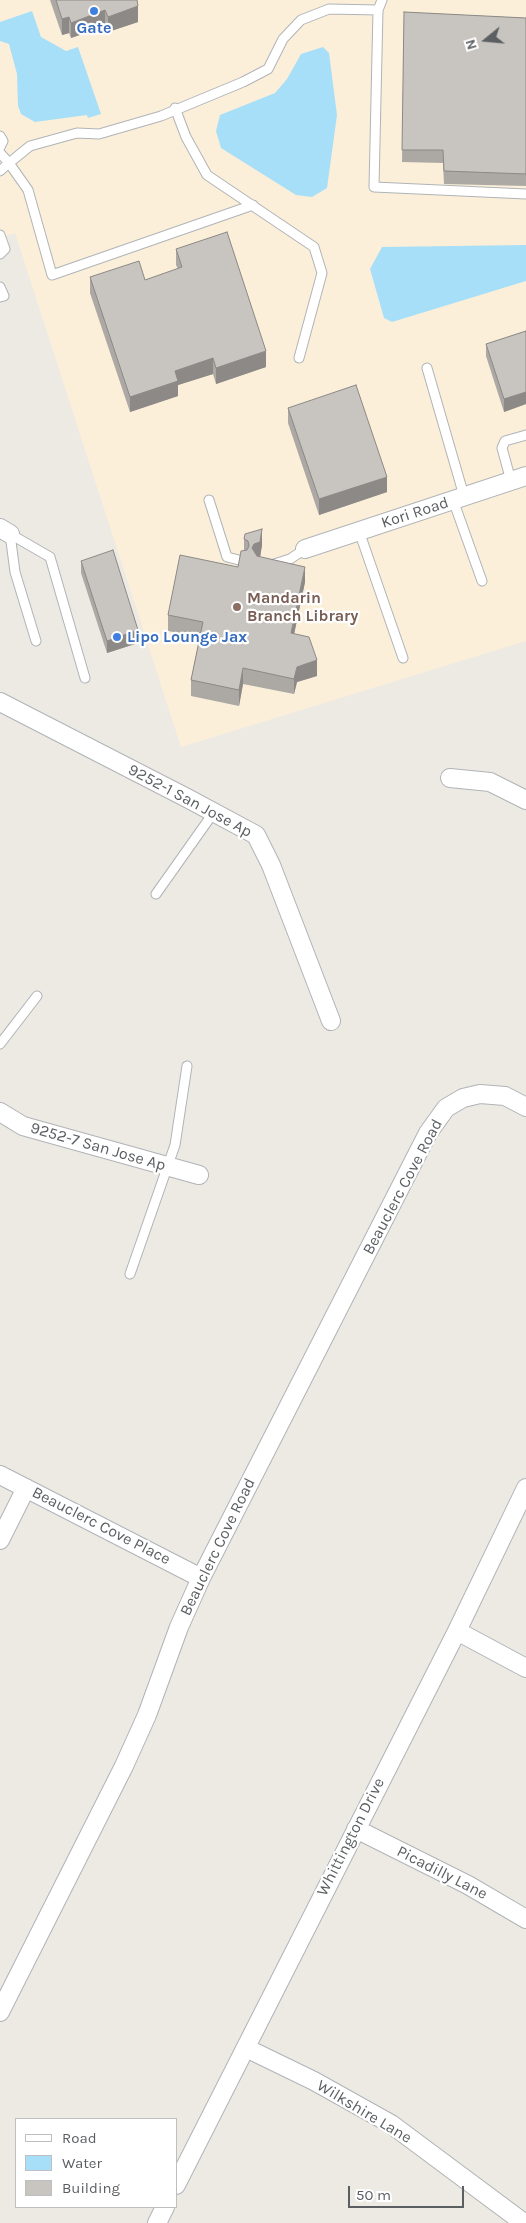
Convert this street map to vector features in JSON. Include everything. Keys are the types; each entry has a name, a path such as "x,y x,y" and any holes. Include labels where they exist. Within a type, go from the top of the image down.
{"street":[{"name":"Kori Road","path":"305,549 518,478"},
{"name":"9252-1 San Jose Ap","path":"0,702 256,835 261,843 331,1021"},
{"path":"450,778 490,782 526,800"},
{"name":"Beauclerc Cove Road","path":"0,2012 124,1766 147,1715 179,1627 201,1578 428,1133 446,1108 463,1098 480,1094 494,1094 505,1096 526,1107"},
{"name":"9252-7 San Jose Ap","path":"0,1112 22,1126 199,1175"},
{"name":"Beauclerc Cove Place","path":"0,1475 201,1578"},
{"path":"0,1540 26,1488"},
{"name":"Whittington Drive","path":"178,2181 457,1631 526,1488"},
{"path":"457,1631 526,1668"},
{"name":"Picadilly Lane","path":"356,1829 468,1885 526,1919"},
{"name":"Wilkshire Lane","path":"246,2048 314,2081 391,2124 524,2223"},
{"path":"157,2223 164,2208"}],"lane":[{"path":"382,0 378,10 374,187 526,194"},
{"path":"0,171 30,146 76,133 99,134 161,116 175,108 243,82 268,69 283,39 301,20 329,4 378,10"},
{"path":"175,108 186,137 208,175 314,247 322,273 299,358"},
{"path":"0,136 2,141 0,147"},
{"path":"0,153 28,190 52,275 253,205"},
{"path":"0,235 5,249 0,254"},
{"path":"0,287 4,296 0,297"},
{"path":"427,368 459,498 482,581"},
{"path":"518,478 502,448 505,441 526,434"},
{"path":"209,500 227,557 243,561"},
{"path":"5,531 36,642"},
{"path":"5,531 50,557 85,678"},
{"path":"359,531 403,658"},
{"path":"258,564 267,566 290,559 305,549"},
{"path":"156,894 214,812"},
{"path":"0,1044 37,996"},
{"path":"130,1274 169,1167 179,1127 187,1066"}],"shaded area":[{"path":"0,0 526,0 526,641 181,747 15,233 0,238"}],"water":[{"path":"32,11 41,37 66,51 78,47 101,114 88,118 87,115 35,122 21,114 18,106 17,74 9,44 0,41 0,22"},
{"path":"323,47 329,53 337,115 327,188 312,197 296,195 221,148 216,131 220,115 275,93 287,79 301,54"},
{"path":"526,245 526,281 392,322 384,318 370,269 382,247"}],"building":[{"path":"56,0 137,0 138,6 108,17 105,10 71,23 69,17 62,19"},
{"path":"404,12 526,18 526,174 444,171 443,150 402,150"},
{"path":"227,232 266,351 216,368 213,358 175,371 178,381 130,397 90,277 139,261 145,280 182,267 176,249"},
{"path":"526,331 526,392 504,399 486,344"},
{"path":"356,385 387,477 319,499 288,408"},
{"name":"Mandarin Branch Library","path":"262,529 260,542 254,544 252,548 257,556 305,567 291,633 309,637 317,660 297,667 294,679 243,668 239,690 191,680 203,622 168,615 180,555 238,567 241,551 247,550 249,546 248,541 244,539 245,534"},
{"path":"113,550 138,630 107,641 81,561"}],"place":[{"name":"Gate","path":"94,11"},
{"name":"Mandarin Branch Library","path":"237,607"},
{"name":"Lipo Lounge Jax","path":"117,637"}]}
